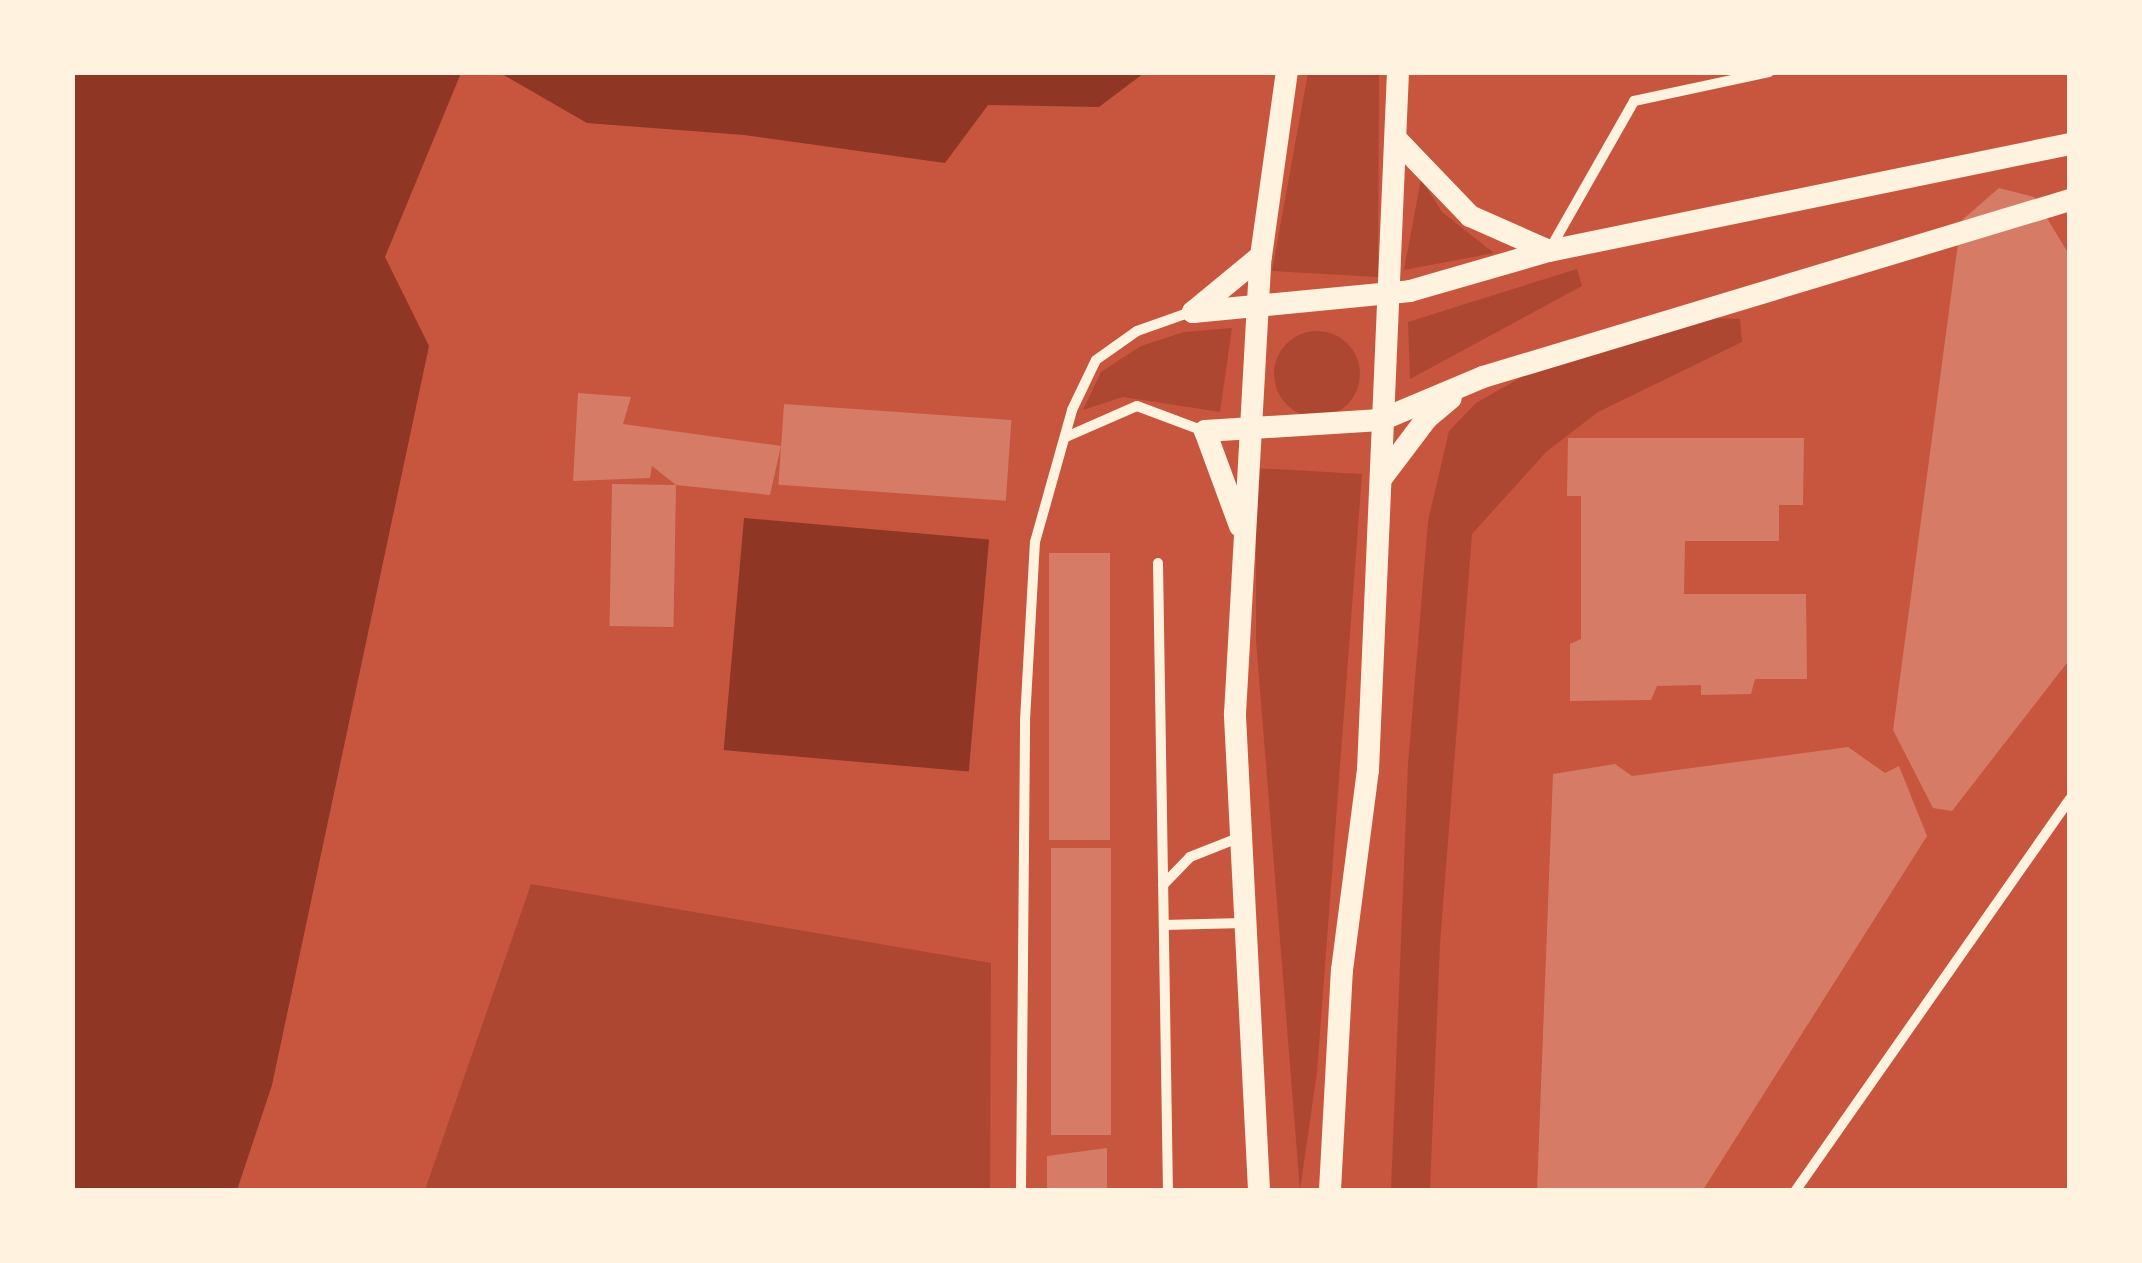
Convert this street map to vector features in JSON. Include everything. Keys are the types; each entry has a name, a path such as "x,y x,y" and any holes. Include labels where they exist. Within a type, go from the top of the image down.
{"highway":[{"path":"1258,1190 1238,838 1242,529 1261,256 1286,79"},
{"path":"1330,1190 1342,970 1368,770 1397,82"},
{"path":"1396,139 1470,216 1548,251"},
{"path":"1192,312 1386,296 1548,251 2070,144"},
{"path":"1242,529 1205,432 1381,420 1483,377 2070,200"},
{"path":"1192,312 1261,256"},
{"path":"1381,479 1427,418 1483,377"}],"street":[{"path":"1548,251 1634,101 1769,72"},
{"path":"1021,1190 1025,720 1035,542 1066,437 1096,360 1137,332 1192,312"},
{"path":"1066,437 1136,406 1205,432"},
{"path":"1158,563 1168,1190"},
{"path":"1796,1190 2070,798"},
{"path":"1163,885 1190,857 1238,838"},
{"path":"1164,925 1243,924"}],"shaded area":[{"path":"72,73 461,73 385,257 429,346 272,1085 237,1190 73,1190"},
{"path":"500,73 1144,73 1099,107 988,105 945,163 744,135 587,123"},
{"path":"1308,73 1379,73 1378,277 1272,271"},
{"path":"1421,179 1442,212 1494,253 1404,270"},
{"path":"1577,269 1582,286 1410,379 1408,322"},
{"path":"1713,318 1740,319 1742,342 1598,412 1546,452 1472,534 1440,944 1430,1190 1391,1190 1408,764 1428,521 1449,431 1476,403 1534,370"},
{"path":"1232,328 1220,412 1123,397 1083,410 1101,372 1141,346 1184,332"},
{"path":"1317,331 1347,344 1360,374 1347,404 1317,417 1287,404 1274,374 1287,344"},
{"path":"1256,468 1362,474 1317,1072 1300,1190 1256,640"},
{"path":"744,518 989,539 969,772 724,750"},
{"path":"531,884 991,963 990,1190 425,1190"}],"building":[{"path":"1999,188 2034,197 2070,256 2070,659 1952,811 1933,808 1893,730 1961,221"},
{"path":"578,393 631,397 623,424 781,446 770,495 676,485 652,466 650,478 573,481"},
{"path":"784,404 1011,420 1006,501 778,485"},
{"path":"1568,438 1804,438 1803,505 1779,505 1779,541 1685,541 1684,594 1806,594 1807,679 1755,679 1751,694 1701,695 1701,685 1657,686 1651,700 1570,701 1570,644 1581,639 1581,496 1567,496"},
{"path":"612,484 676,485 674,627 610,626"},
{"path":"1049,553 1110,553 1110,840 1049,840"},
{"path":"1848,747 1885,773 1899,766 1927,836 1703,1190 1537,1190 1553,774 1615,764 1632,776"},
{"path":"1051,848 1111,848 1111,1135 1051,1135"},
{"path":"1107,1148 1107,1190 1047,1190 1047,1156"}]}
